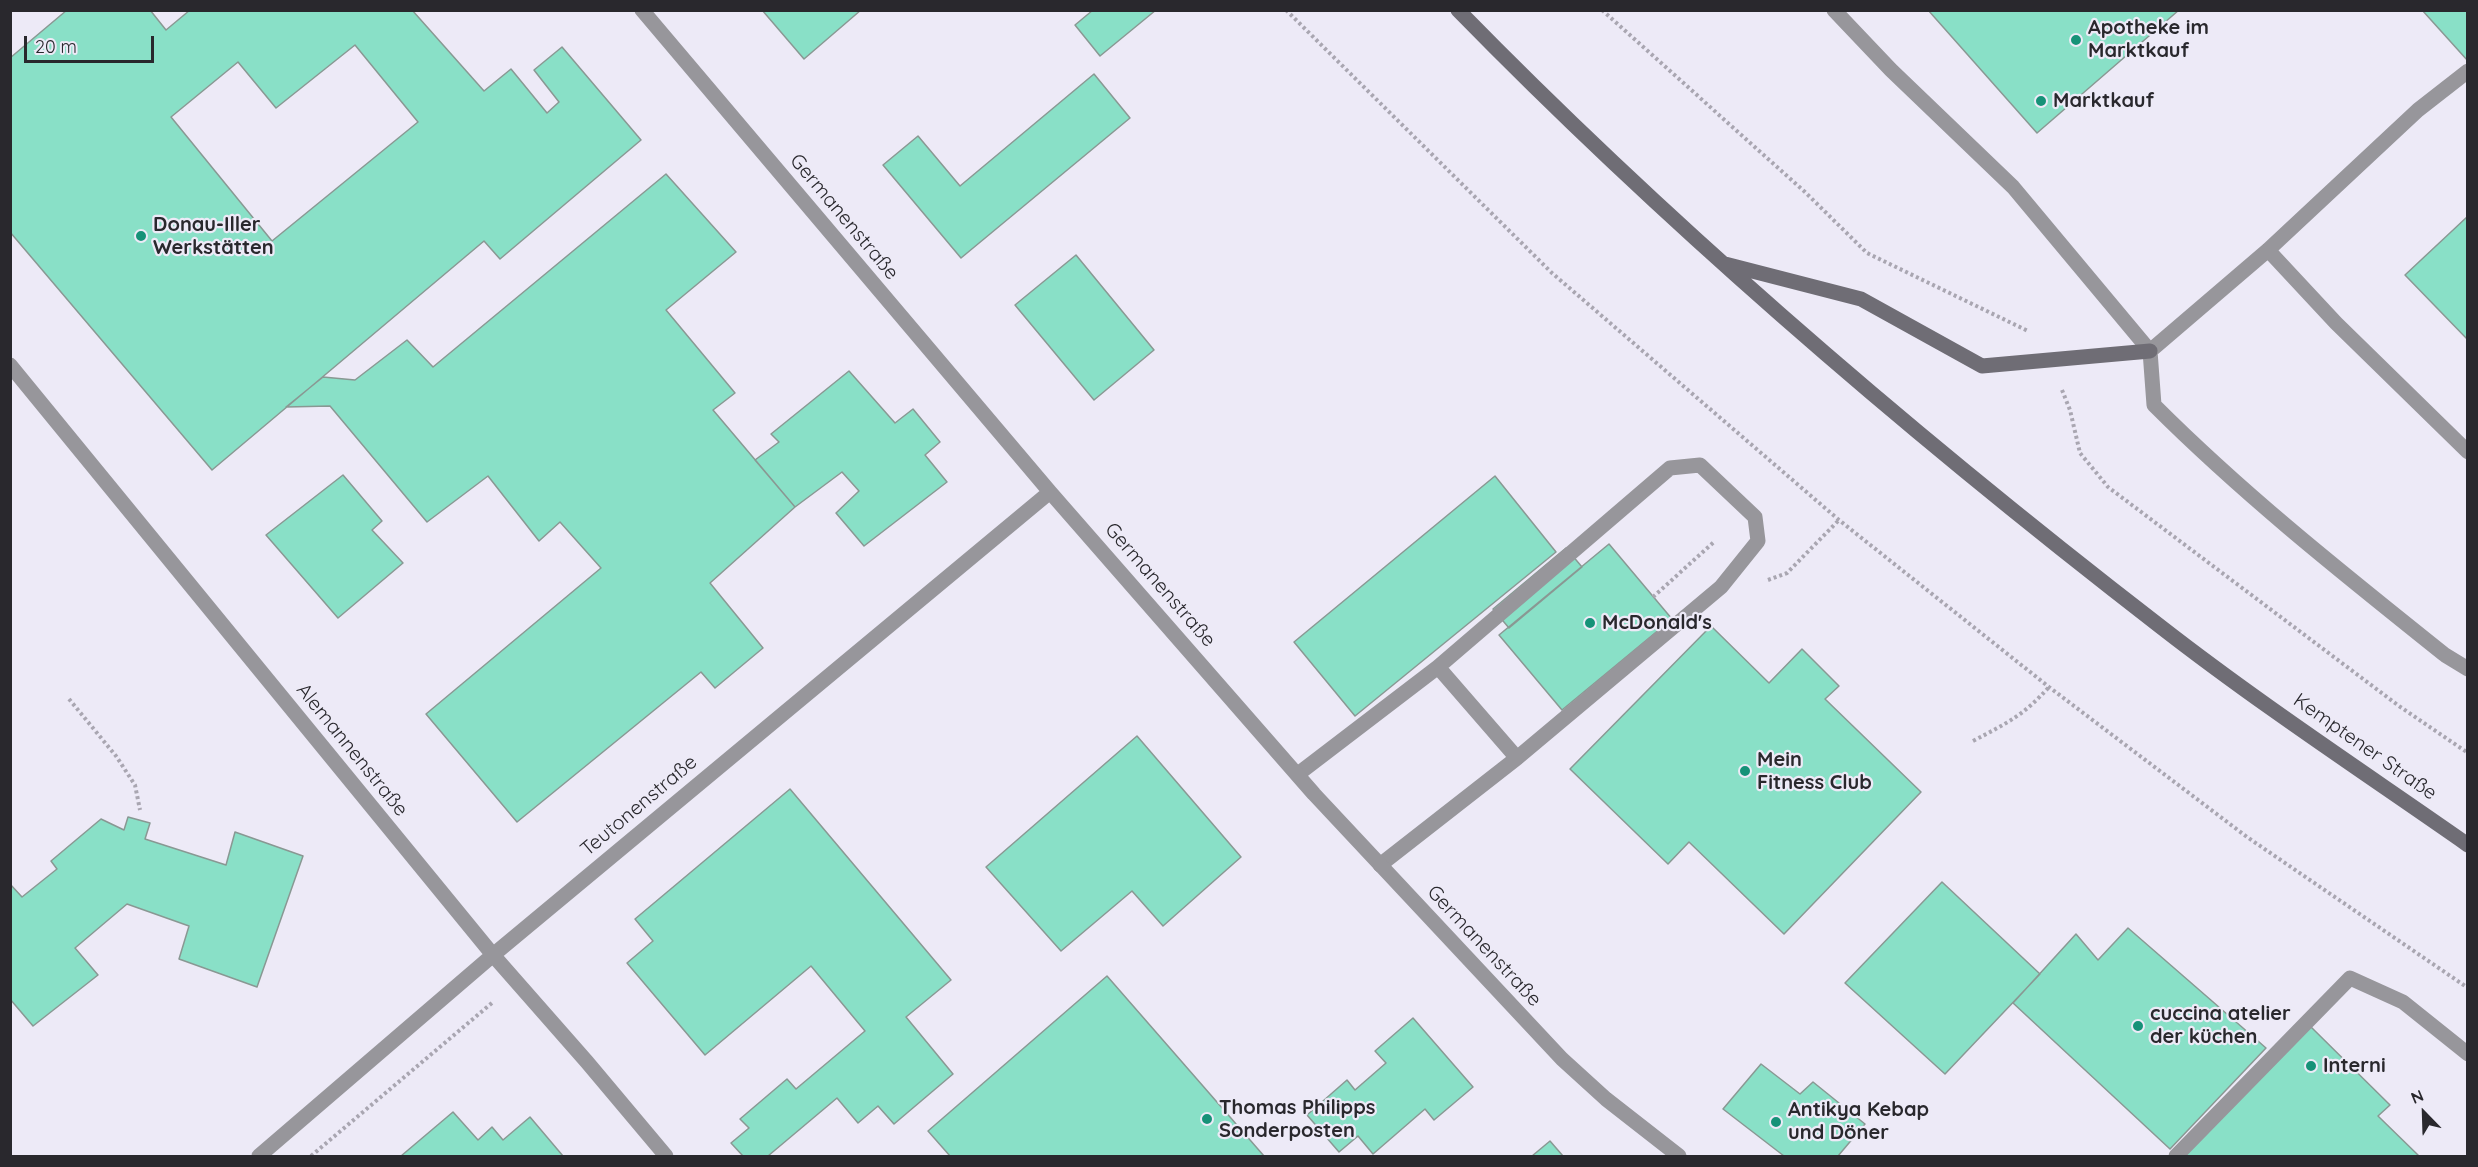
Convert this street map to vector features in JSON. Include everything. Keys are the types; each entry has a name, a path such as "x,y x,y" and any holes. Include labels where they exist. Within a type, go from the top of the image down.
{"main road":[{"name":"Kemptener Straße","path":"1458,10 1514,67 1720,263 1946,456 2163,629 2468,845"},
{"path":"1720,263 1861,299 1982,366 2150,351"}],"street":[{"name":"Germanenstraße","path":"642,10 1050,492 1380,866 1562,1059 1606,1099 1679,1156"},
{"path":"1834,10 1891,70 2013,187 2150,351 2154,405 2205,456 2275,519 2445,656 2468,669"},
{"path":"2150,351 2336,189 2418,110 2468,71"},
{"path":"2268,250 2336,323 2468,452"},
{"name":"Alemannenstraße","path":"10,365 493,956 666,1156"},
{"path":"1298,774 1438,667 1670,468 1700,465 1755,517 1758,541 1721,587 1517,758 1380,866"},
{"name":"Teutonenstraße","path":"259,1156 493,956 1050,492"},
{"path":"1438,667 1517,758"},
{"path":"2175,1156 2350,978 2403,1002 2468,1054"}],"path":[{"path":"1286,10 1552,273 1839,520 2049,687 2247,837 2468,988"},
{"path":"1787,573 1839,520"},
{"path":"1973,741 2030,708 2049,687"},
{"path":"69,699 135,785 140,810"},
{"path":"311,1156 516,982"}],"building":[{"name":"Donau-Iller Werkstätten","path":"67,10 150,10 166,30 190,10 412,10 484,91 511,69 547,113 559,102 534,70 562,47 641,140 500,259 484,241 212,470 10,232 10,58","holes":["355,45 418,122 272,241 171,117 238,62 276,108"]},
{"path":"762,10 861,10 804,59"},
{"path":"1093,10 1156,10 1100,56 1075,25"},
{"name":"Marktkauf","path":"1928,10 2179,10 2037,133"},
{"path":"2422,10 2468,10 2468,61"},
{"path":"1094,74 1130,118 961,258 883,165 918,136 960,186"},
{"path":"666,174 736,252 666,310 735,393 713,410 795,507 710,583 763,648 715,688 701,672 517,822 426,714 601,568 560,522 539,541 488,476 427,522 330,406 286,407 323,377 355,380 407,340 433,367"},
{"path":"2468,216 2468,340 2405,275"},
{"path":"1076,255 1154,350 1094,400 1015,305"},
{"path":"849,371 895,423 913,409 940,442 925,455 947,482 864,546 836,513 859,491 842,472 795,507 755,460 779,442 771,434"},
{"path":"343,475 382,521 372,530 403,563 338,618 266,535"},
{"path":"1495,476 1556,552 1355,716 1294,642"},
{"name":"McDonald's","path":"1609,544 1672,619 1562,710 1499,635"},
{"path":"1566,548 1582,567 1509,628 1493,609"},
{"path":"1711,626 1769,683 1802,649 1839,686 1825,699 1921,792 1784,934 1689,842 1668,864 1570,769"},
{"path":"1137,736 1241,857 1163,926 1132,891 1061,951 986,867"},
{"path":"790,789 951,980 906,1017 953,1074 894,1124 878,1106 858,1123 837,1098 768,1156 743,1156 731,1143 749,1128 740,1119 787,1079 796,1089 865,1031 811,966 705,1055 627,963 653,941 635,919"},
{"path":"128,817 150,823 145,839 226,865 235,832 303,856 257,987 179,959 189,926 127,904 75,948 98,975 33,1026 10,999 10,884 22,897 57,869 51,861 101,819 124,830"},
{"path":"1942,882 2040,974 1945,1074 1845,983"},
{"name":"cuccina atelier der küchen","path":"2128,928 2266,1048 2170,1149 2013,1003 2076,934 2098,960"},
{"path":"1107,976 1264,1156 950,1156 928,1131"},
{"path":"1413,1018 1473,1087 1434,1120 1425,1109 1373,1154 1358,1136 1339,1152 1307,1115 1347,1080 1355,1090 1386,1063 1375,1051"},
{"name":"Interni","path":"2310,1026 2390,1105 2378,1116 2419,1156 2182,1156"},
{"path":"1761,1064 1800,1094 1813,1082 1865,1124 1838,1156 1784,1156 1723,1109"},
{"path":"453,1112 478,1140 492,1127 503,1140 530,1117 563,1156 401,1156"},
{"path":"1550,1141 1563,1156 1532,1156"}],"place":[{"name":"Apotheke im Marktkauf","path":"2076,40"},
{"name":"Marktkauf","path":"2041,101"},
{"name":"Donau-Iller Werkstätten","path":"141,236"},
{"name":"McDonald's","path":"1590,623"},
{"name":"Mein Fitness Club","path":"1745,771"},
{"name":"cuccina atelier der küchen","path":"2138,1026"},
{"name":"Interni","path":"2311,1066"},
{"name":"Thomas Philipps Sonderposten","path":"1207,1119"},
{"name":"Antikya Kebap und Döner","path":"1776,1122"}]}
